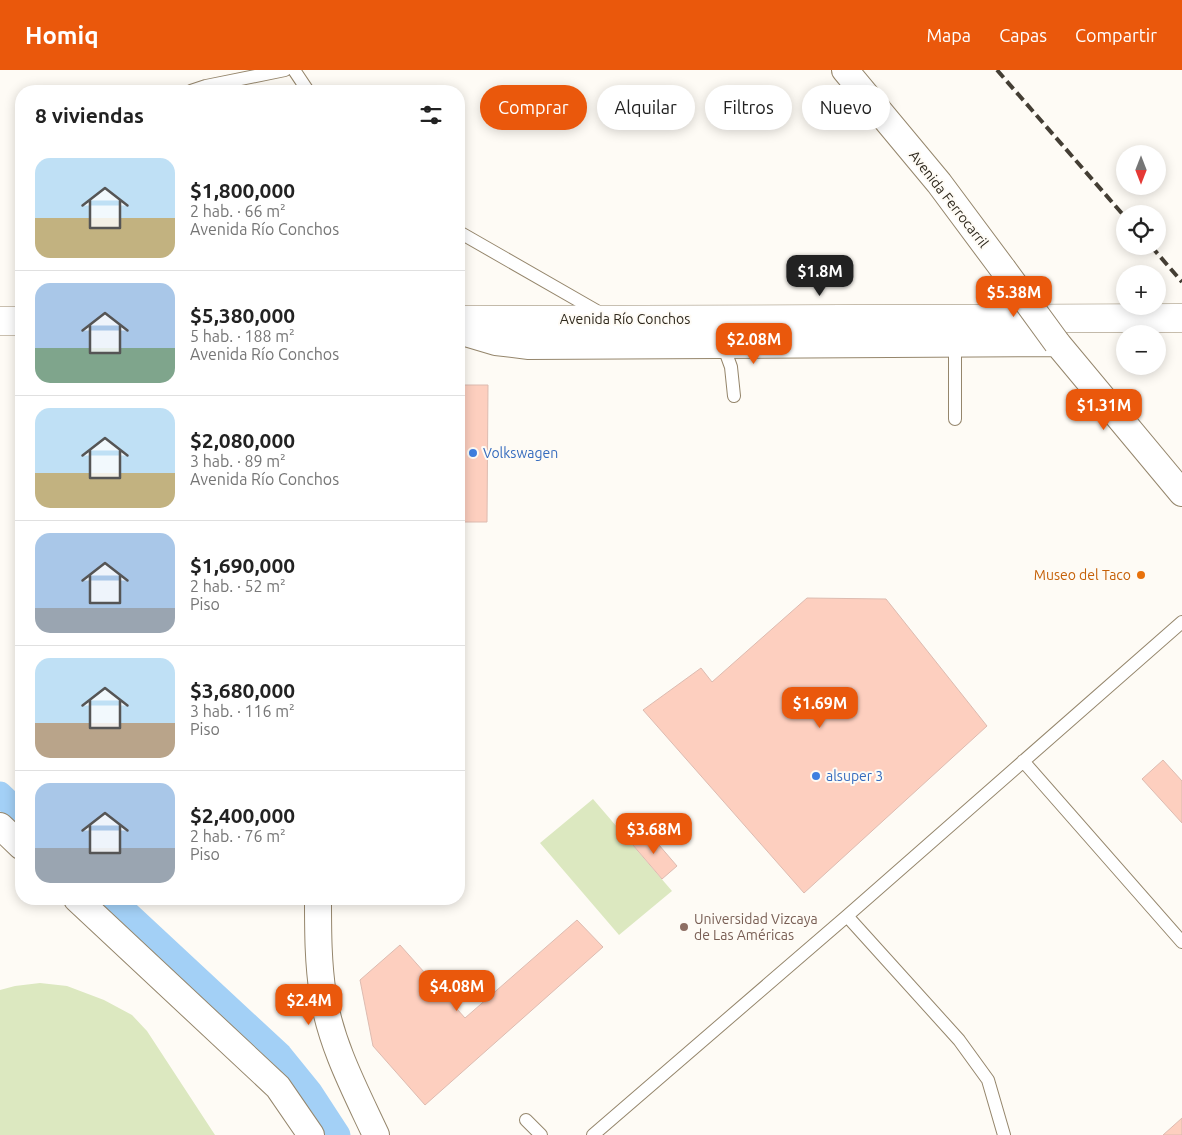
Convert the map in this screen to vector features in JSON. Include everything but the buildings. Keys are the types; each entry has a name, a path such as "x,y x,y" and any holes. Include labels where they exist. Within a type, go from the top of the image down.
{"main road":[{"name":"Avenida Río Conchos","path":"465,320 1182,318"},
{"path":"0,321 15,321"}],"street":[{"name":"Avenida Ferrocarril","path":"845,70 939,183 1057,343 1182,493"},
{"path":"465,333 496,342 529,346 1057,343"},
{"path":"0,826 15,840"},
{"path":"83,905 278,1087 311,1135"},
{"path":"322,905 320,963 325,1005 334,1039 376,1135"}],"lane":[{"path":"211,85 286,70"},
{"path":"294,70 304,85"},
{"path":"465,235 611,319"},
{"path":"955,343 955,419"},
{"path":"723,344 731,367 734,396"},
{"path":"592,1135 847,916 1182,622"},
{"path":"1023,761 1182,942"},
{"path":"847,916 959,1040 971,1056 988,1080 1004,1135"},
{"path":"526,1120 541,1135"}],"green space":[{"path":"593,799 672,891 619,935 540,843"},
{"path":"40,983 67,986 104,1000 132,1015 147,1031 215,1135 0,1135 0,990"}],"waterway":[{"path":"0,794 15,808"},
{"path":"118,905 280,1055 310,1092 338,1135"}],"railway":[{"path":"997,70 1116,207"},
{"path":"1159,255 1182,282"}],"place":[{"name":"Volkswagen","path":"473,453"},
{"name":"Museo del Taco","path":"1141,575"},
{"name":"alsuper 3","path":"816,776"},
{"name":"Universidad Vizcaya de Las Américas","path":"684,927"}]}
